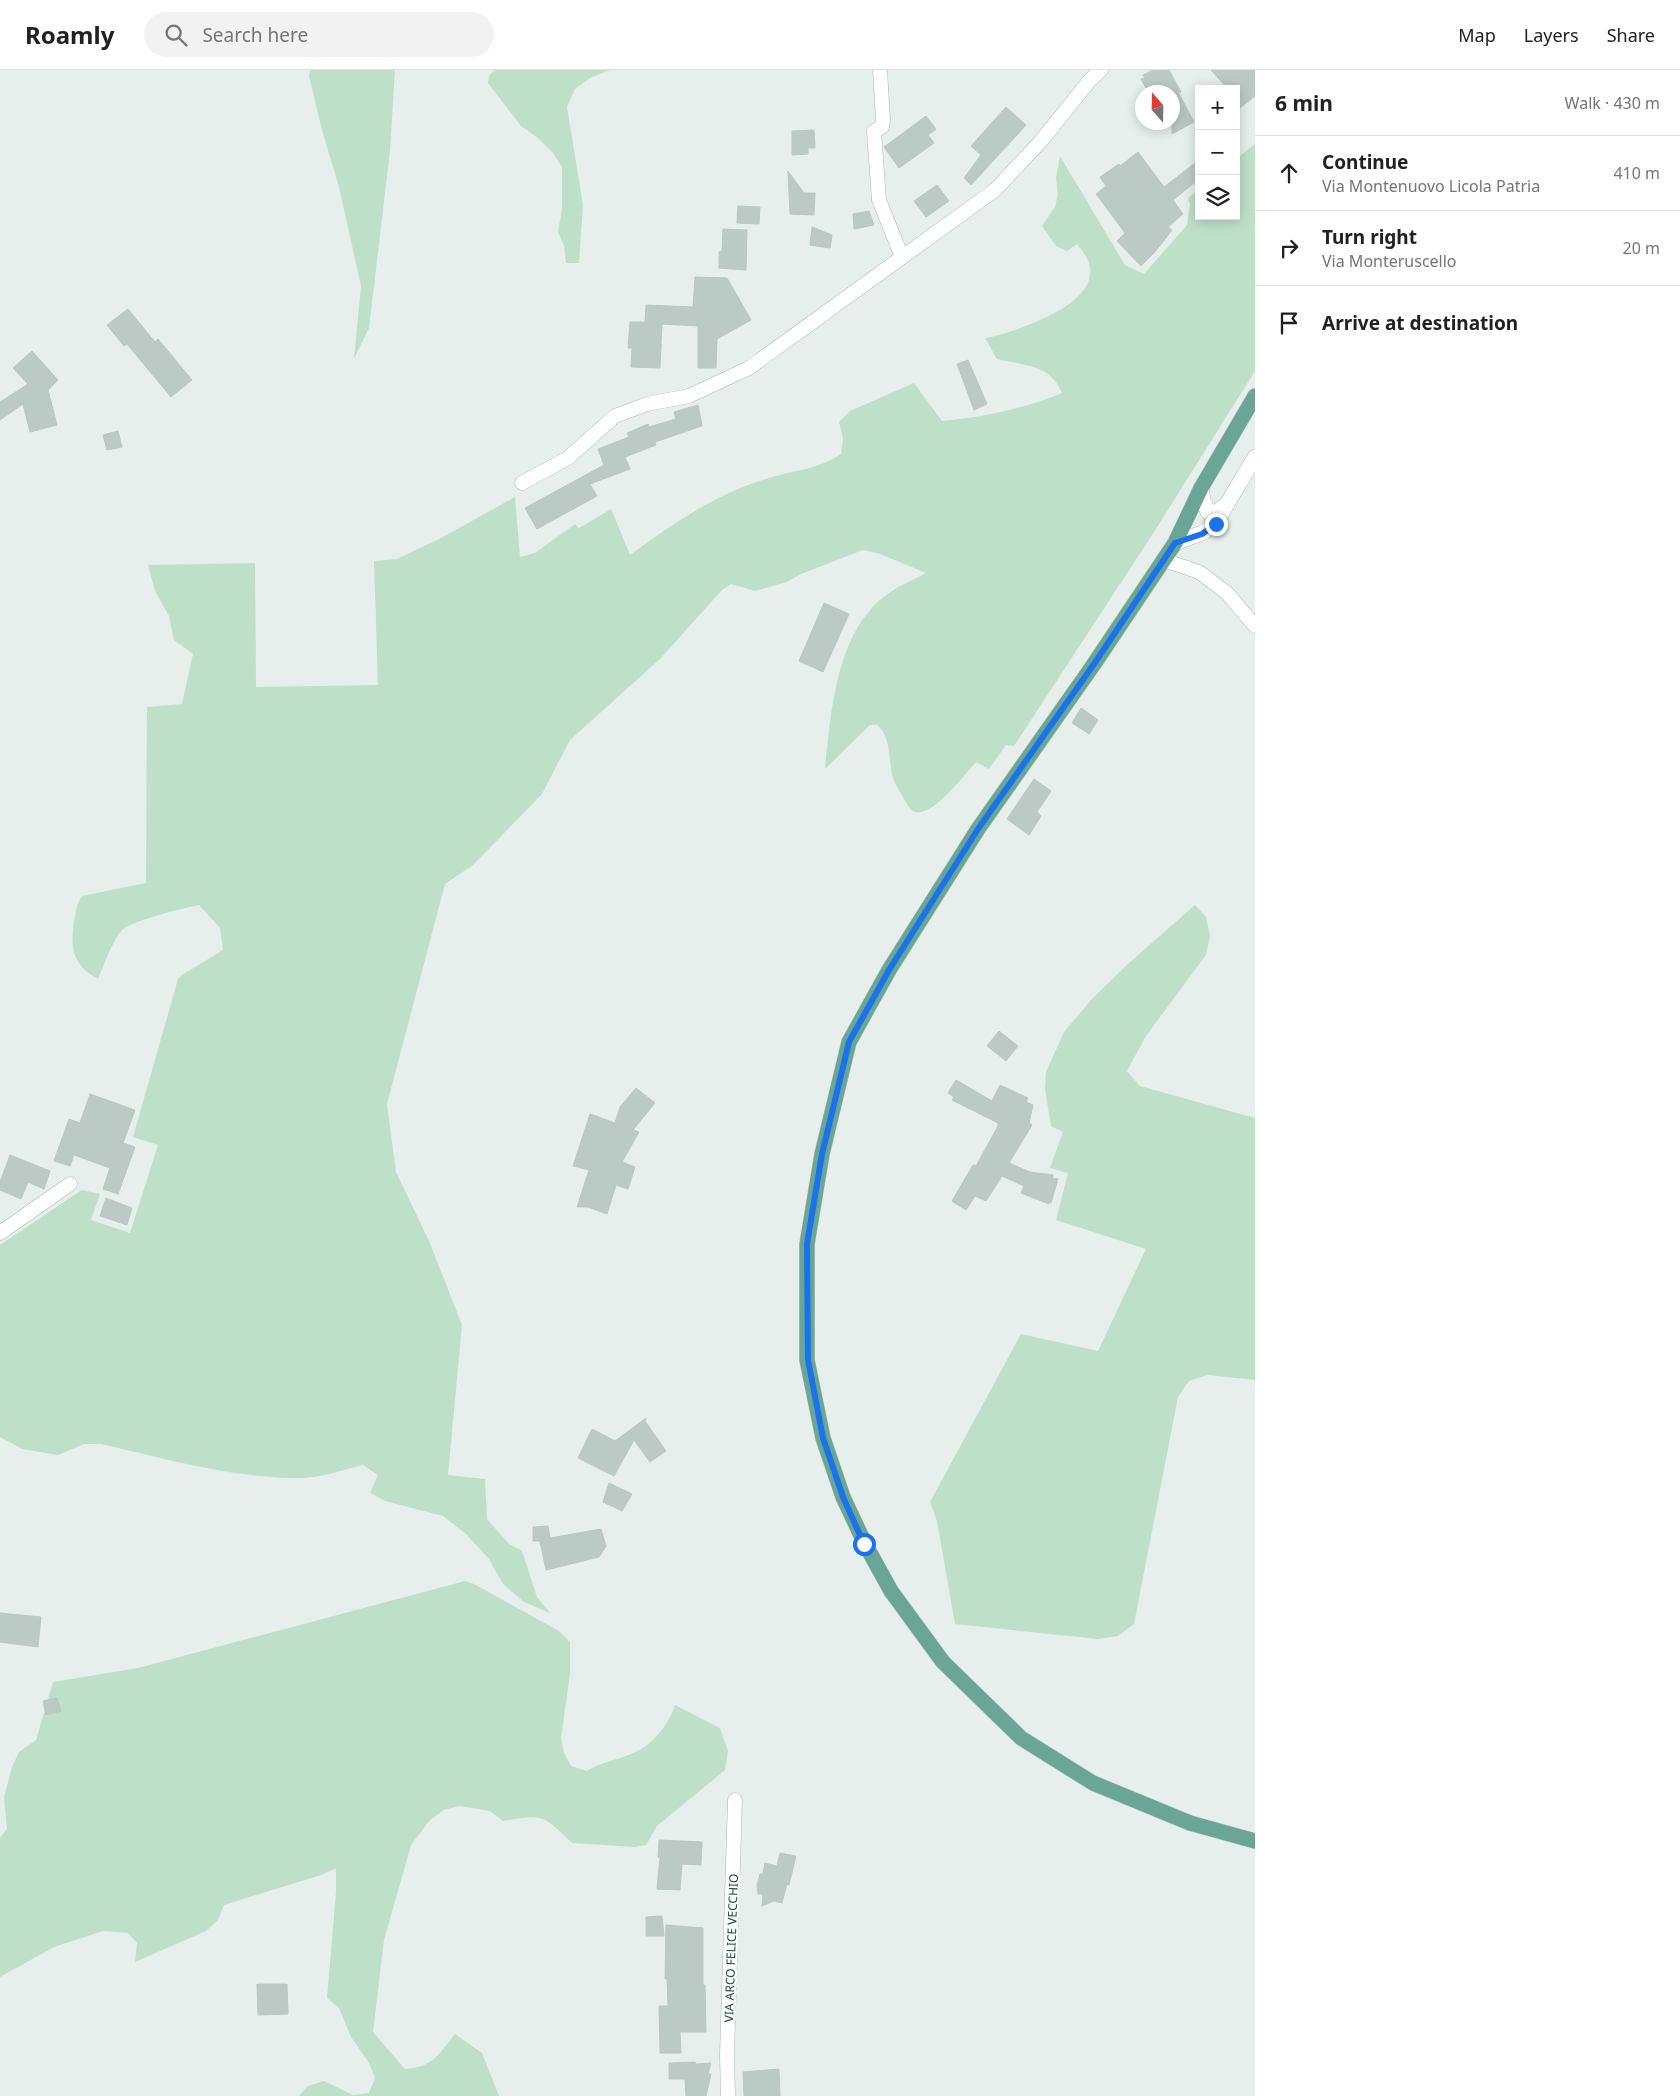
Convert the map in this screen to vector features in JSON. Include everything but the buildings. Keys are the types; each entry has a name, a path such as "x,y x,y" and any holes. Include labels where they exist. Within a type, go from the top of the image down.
{"main road":[{"path":"1255,396 1202,488 1175,543 1094,664 978,829 889,970 849,1042 822,1154 807,1244 808,1360 823,1438 843,1497 864,1544 891,1591 943,1662 1021,1738 1093,1784 1190,1823 1255,1841"}],"street":[{"path":"880,70 884,120 882,127 874,131 880,200 902,257"},
{"path":"522,483 568,458 615,416 647,404 689,396 749,368 995,190 1041,141 1090,80 1101,70"},
{"path":"1175,543 1202,534 1216,524 1255,457"},
{"path":"1202,488 1203,500 1208,512 1213,514 1230,502"},
{"path":"1164,560 1199,572 1227,593 1255,626"},
{"path":"0,1233 70,1184"},
{"name":"VIA ARCO FELICE VECCHIO","path":"728,2096 727,2055 735,1800"}],"green space":[{"path":"310,70 395,70 390,151 369,328 354,359 361,286 339,187 322,130 309,76"},
{"path":"494,70 610,70 590,78 575,89 567,107 583,205 579,263 566,263 564,246 558,232 562,209 562,167 553,153 538,138 521,126 488,83 489,76"},
{"path":"1255,144 1255,371 1156,529 1014,746 1006,745 989,769 976,762 938,803 920,812 913,811 907,804 893,778 889,750 882,730 877,725 870,725 825,769 830,723 839,673 857,628 871,609 889,593 926,573 880,554 863,550 801,574 787,582 755,591 731,584 722,590 660,659 570,740 542,794 473,865 445,884 387,1104 396,1172 429,1241 462,1325 448,1475 485,1479 487,1519 509,1544 522,1551 537,1597 550,1613 524,1602 503,1584 489,1559 466,1534 443,1516 385,1501 370,1493 378,1475 363,1465 315,1477 274,1477 199,1467 101,1444 84,1444 58,1455 22,1449 0,1437 0,1245 82,1190 100,1194 91,1220 130,1233 158,1145 133,1137 178,979 223,950 220,928 199,905 127,926 118,935 98,979 78,962 73,948 74,922 77,905 82,896 146,883 147,707 182,704 193,654 174,640 169,616 155,591 148,565 255,563 256,687 378,685 374,561 397,559 441,538 515,497 520,557 535,553 575,524 579,528 611,509 630,555 678,521 712,501 766,479 814,467 841,454 843,438 839,422 850,411 914,383 942,421 1003,412 1033,404 1062,393 1051,376 1044,371 1027,365 997,359 985,338 1013,331 1047,317 1076,298 1086,287 1090,275 1089,262 1077,244 1067,251 1056,246 1042,226 1055,207 1058,194 1056,178 1060,156 1125,265 1144,274 1187,225 1190,204 1188,198 1195,192 1195,220 1240,220 1240,156"},
{"path":"1195,905 1206,917 1210,936 1206,955 1146,1036 1127,1071 1140,1086 1255,1118 1255,1380 1208,1375 1189,1381 1178,1397 1134,1624 1118,1636 1098,1639 955,1624 937,1521 930,1502 1021,1334 1098,1351 1146,1249 1056,1220 1068,1173 1050,1168 1063,1132 1051,1126 1045,1089 1046,1072 1064,1032 1092,999 1130,962"},
{"path":"465,1581 474,1584 559,1631 570,1642 570,1674 561,1738 564,1753 571,1766 587,1771 646,1746 664,1728 675,1705 720,1728 728,1751 725,1770 657,1826 646,1845 635,1847 572,1843 548,1821 542,1818 527,1817 503,1821 490,1811 459,1806 444,1810 430,1820 411,1845 384,1940 373,2032 405,2069 429,2063 455,2034 482,2053 499,2096 299,2096 308,2086 324,2081 353,2095 369,2093 375,2078 369,2063 351,2037 339,2008 327,1998 336,1892 336,1868 321,1875 224,1905 218,1920 206,1931 135,1962 137,1943 128,1933 103,1931 54,1947 0,1977 0,1838 7,1829 4,1797 12,1767 19,1752 36,1740 53,1682 138,1668"}],"route":[{"path":"864,1544 843,1497 823,1438 808,1360 807,1244 822,1154 849,1042 889,970 978,829 1094,664 1175,543 1202,534 1216,524"}]}
